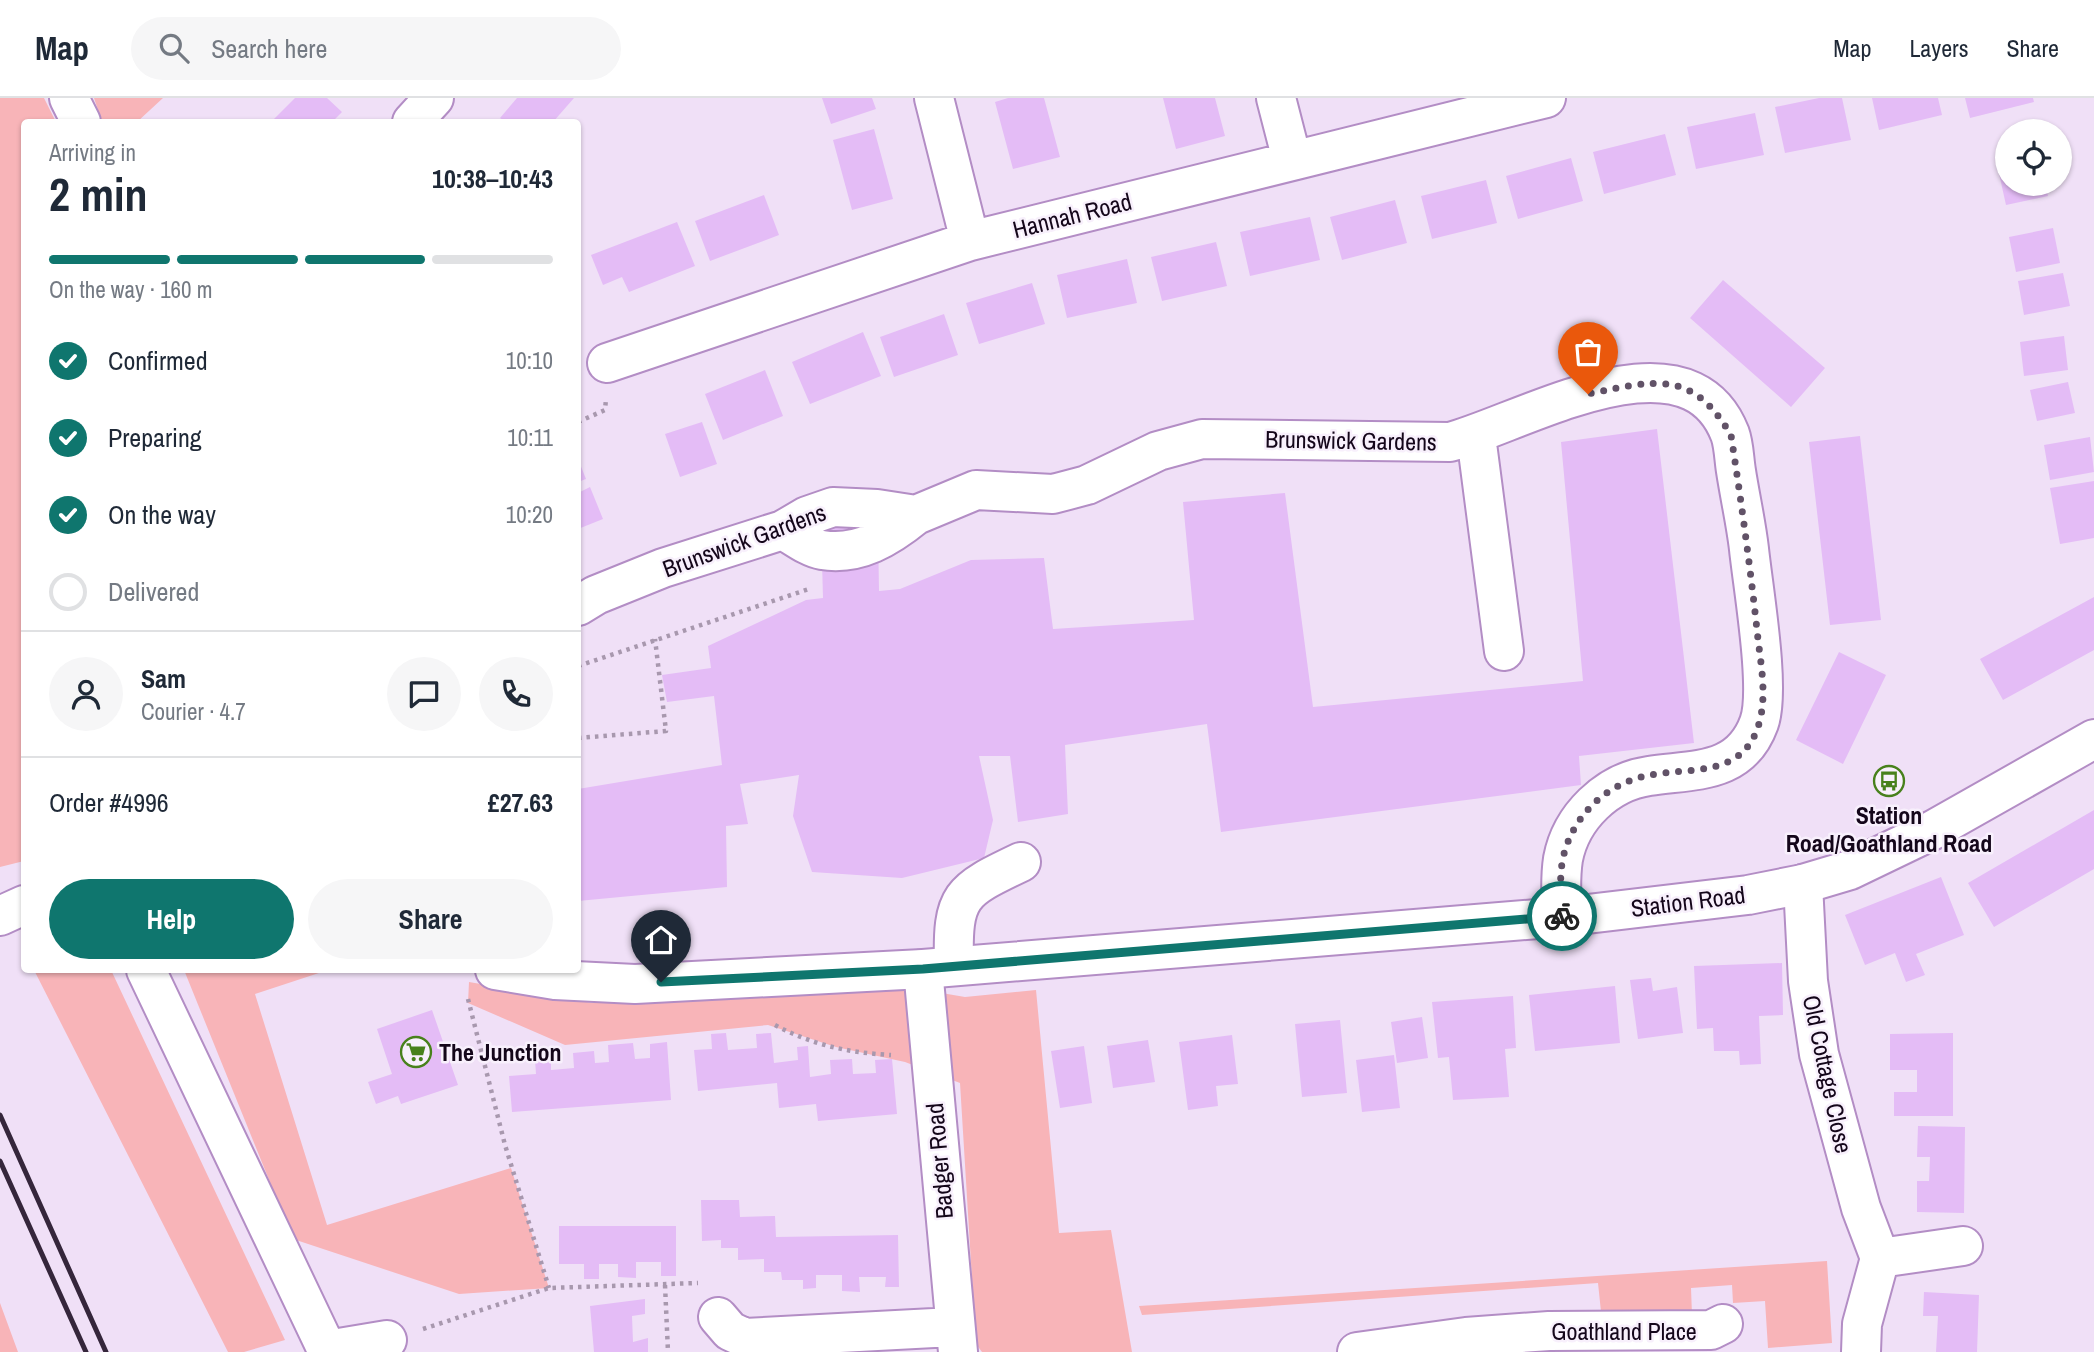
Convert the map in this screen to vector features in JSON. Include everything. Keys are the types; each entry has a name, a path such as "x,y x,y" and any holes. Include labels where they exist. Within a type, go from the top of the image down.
{"street":[{"path":"69,98 80,119"},
{"path":"415,119 434,98"},
{"path":"934,98 970,241"},
{"path":"1276,98 1292,160"},
{"name":"Hannah Road","path":"607,363 970,241 1546,98"},
{"name":"Brunswick Gardens","path":"581,604 596,595 663,568 783,530 807,516 832,507 877,509 916,515 976,490 1053,494 1087,485 1158,451 1202,439 1450,442 1476,436 1561,399 1616,388 1665,383 1695,391 1715,409 1731,435 1748,543 1763,688 1760,722 1746,748 1726,764 1696,772 1646,776 1620,785 1597,799 1571,833 1563,857 1562,917"},
{"path":"1476,436 1504,651"},
{"path":"783,530 820,550 850,550 889,537 916,515"},
{"name":"Station Road","path":"513,973 555,980 635,984 938,967 1562,917 1748,895 1803,884 1850,870 1894,850 2094,739"},
{"name":"Badger Road","path":"955,1340 938,967 960,903 973,885 1021,862"},
{"name":"Old Cottage Close","path":"1803,884 1808,981 1819,1054 1857,1196 1880,1258"},
{"path":"0,916 21,906"},
{"path":"147,973 328,1351 387,1340"},
{"path":"1861,1352 1862,1324 1880,1258 1963,1245"},
{"path":"718,1317 730,1331 745,1338 955,1340"},
{"name":"Goathland Place","path":"1357,1352 1535,1332 1711,1330 1723,1324"}],"path":[{"path":"581,665 816,586 850,550"},
{"path":"581,738 666,731 655,639"},
{"path":"468,999 505,1145 549,1288"},
{"path":"775,1025 820,1045 861,1053 897,1055"},
{"path":"387,1340 549,1288 719,1281 718,1317"},
{"path":"665,1285 668,1352"}],"shaded area":[{"path":"0,98 44,98 54,119 21,119 21,862 0,867"},
{"path":"94,98 163,98 140,119 101,119"},
{"path":"36,973 112,973 285,1340 244,1352 228,1352"},
{"path":"185,973 319,973 255,994 327,1225 511,1168 549,1288 459,1294 293,1239"},
{"path":"469,982 592,1003 864,989 924,990 965,997 1036,990 1059,1233 1111,1230 1132,1352 982,1352 976,1344 960,1083 905,1062 836,1047 768,1025 565,1045 468,1003"},
{"path":"1827,1261 1832,1343 1768,1348 1765,1301 1733,1303 1732,1285 1691,1288 1692,1315 1602,1321 1598,1283 1142,1315 1139,1306"},
{"path":"0,1303 18,1352 0,1352"}],"building":[{"path":"295,98 327,98 342,112 335,119 274,119"},
{"path":"517,98 574,98 556,119 500,118"},
{"path":"822,98 872,98 876,109 831,124"},
{"path":"1008,98 1044,98 1060,157 1013,169 995,102"},
{"path":"1163,98 1215,98 1225,136 1176,149"},
{"path":"1819,98 1842,98 1851,140 1785,153 1775,107"},
{"path":"1872,98 1938,98 1942,115 1879,130"},
{"path":"1965,98 2033,98 2034,102 1970,118"},
{"path":"1755,113 1764,155 1696,169 1687,127"},
{"path":"874,129 893,199 852,210 833,140"},
{"path":"1665,134 1676,175 1604,194 1593,152"},
{"path":"1571,158 1583,201 1518,219 1506,176"},
{"path":"1486,180 1497,223 1432,239 1421,196"},
{"path":"764,195 779,235 710,261 695,221"},
{"path":"2004,196 2048,196 2006,205"},
{"path":"1395,200 1407,243 1342,260 1330,217"},
{"path":"1310,217 1320,260 1250,276 1240,232"},
{"path":"677,222 695,266 629,292 622,277 603,285 591,255"},
{"path":"2053,228 2060,263 2016,272 2009,237"},
{"path":"1216,242 1227,286 1162,301 1151,257"},
{"path":"1127,259 1137,303 1067,318 1057,275"},
{"path":"2063,273 2070,306 2024,315 2018,281"},
{"path":"1723,280 1825,368 1791,407 1690,318"},
{"path":"1032,283 1045,324 979,344 966,303"},
{"path":"944,314 958,355 894,377 880,337"},
{"path":"863,332 881,376 810,404 792,362"},
{"path":"2064,336 2068,370 2024,376 2020,342"},
{"path":"765,370 783,416 723,440 705,394"},
{"path":"2068,382 2075,413 2037,421 2030,390"},
{"path":"702,422 717,464 680,477 665,434"},
{"path":"1657,429 1694,743 1579,756 1581,785 1221,832 1207,724 1065,745 1068,814 1018,822 1010,756 979,756 993,820 984,858 902,878 812,872 793,816 799,775 740,784 748,824 726,826 727,887 581,901 581,788 722,765 714,696 667,702 662,675 711,668 708,646 806,600 823,598 821,526 878,529 879,591 900,589 971,560 1044,558 1053,629 1194,620 1183,502 1285,493 1313,707 1583,681 1561,442"},
{"path":"1860,436 1881,620 1830,625 1809,442"},
{"path":"2090,437 2094,472 2050,480 2044,445"},
{"path":"581,466 586,479 581,481"},
{"path":"2094,481 2094,538 2060,544 2050,488"},
{"path":"590,487 603,519 581,528 581,492"},
{"path":"2094,597 2094,650 2003,700 1980,659"},
{"path":"1839,652 1886,675 1843,764 1796,740"},
{"path":"2094,810 2094,869 1994,927 1968,883"},
{"path":"1941,877 1964,935 1916,954 1925,975 1906,982 1895,953 1865,965 1845,915"},
{"path":"1782,963 1783,1015 1759,1016 1761,1064 1740,1065 1739,1051 1714,1051 1713,1028 1697,1029 1694,966"},
{"path":"1651,978 1653,991 1677,987 1683,1033 1638,1039 1630,980"},
{"path":"1615,986 1620,1043 1535,1051 1529,995"},
{"path":"1513,996 1516,1048 1505,1049 1509,1097 1453,1100 1449,1057 1438,1058 1432,1002"},
{"name":"The Junction","path":"432,1010 458,1085 401,1104 398,1096 376,1104 368,1082 392,1074 377,1029"},
{"path":"1422,1017 1428,1058 1397,1063 1391,1022"},
{"path":"1340,1020 1347,1093 1302,1097 1295,1024"},
{"path":"726,1033 728,1050 757,1048 756,1034 771,1033 774,1063 798,1060 797,1047 808,1046 810,1077 831,1074 830,1060 852,1059 853,1074 876,1073 875,1060 892,1059 897,1114 818,1121 816,1104 779,1108 777,1083 698,1091 694,1050 712,1049 711,1034"},
{"path":"1953,1033 1953,1116 1894,1116 1894,1092 1917,1092 1917,1070 1890,1070 1890,1034"},
{"path":"1232,1035 1238,1084 1216,1086 1218,1106 1188,1110 1179,1042"},
{"path":"1148,1040 1155,1082 1113,1088 1107,1046"},
{"path":"667,1042 671,1100 512,1112 509,1076 536,1074 535,1060 551,1058 551,1070 574,1068 573,1053 594,1051 595,1063 609,1062 608,1045 633,1043 635,1059 650,1058 650,1044"},
{"path":"1084,1046 1092,1103 1060,1108 1051,1051"},
{"path":"1394,1055 1400,1108 1362,1112 1356,1060"},
{"path":"1918,1126 1965,1127 1964,1213 1917,1212 1917,1181 1929,1181 1930,1157 1917,1157"},
{"path":"701,1200 739,1200 740,1217 775,1216 776,1237 898,1235 899,1287 885,1287 886,1277 859,1277 860,1292 842,1291 842,1275 816,1275 816,1288 803,1289 803,1280 782,1280 781,1272 764,1272 764,1259 738,1260 738,1248 721,1248 721,1240 702,1241"},
{"path":"559,1226 676,1226 676,1276 661,1276 661,1262 636,1262 636,1278 618,1277 618,1264 599,1264 599,1279 584,1279 584,1264 559,1264"},
{"path":"1924,1292 1979,1295 1977,1352 1936,1352 1938,1316 1923,1316"},
{"path":"645,1299 645,1314 632,1316 633,1342 648,1338 648,1352 594,1352 590,1306"}],"railway":[{"path":"0,1115 106,1352"},
{"path":"0,1161 86,1352"}],"way so far":[{"path":"1562,916 1563,857 1571,833 1597,799 1620,785 1646,776 1696,772 1726,764 1746,748 1760,722 1763,688 1748,543 1731,435 1715,409 1695,391 1665,383 1588,394"}],"place":[{"name":"Station Road/Goathland Road","path":"1889,781"},
{"name":"The Junction","path":"416,1052"}],"route":[{"path":"661,982 923,969 1562,916"}]}
